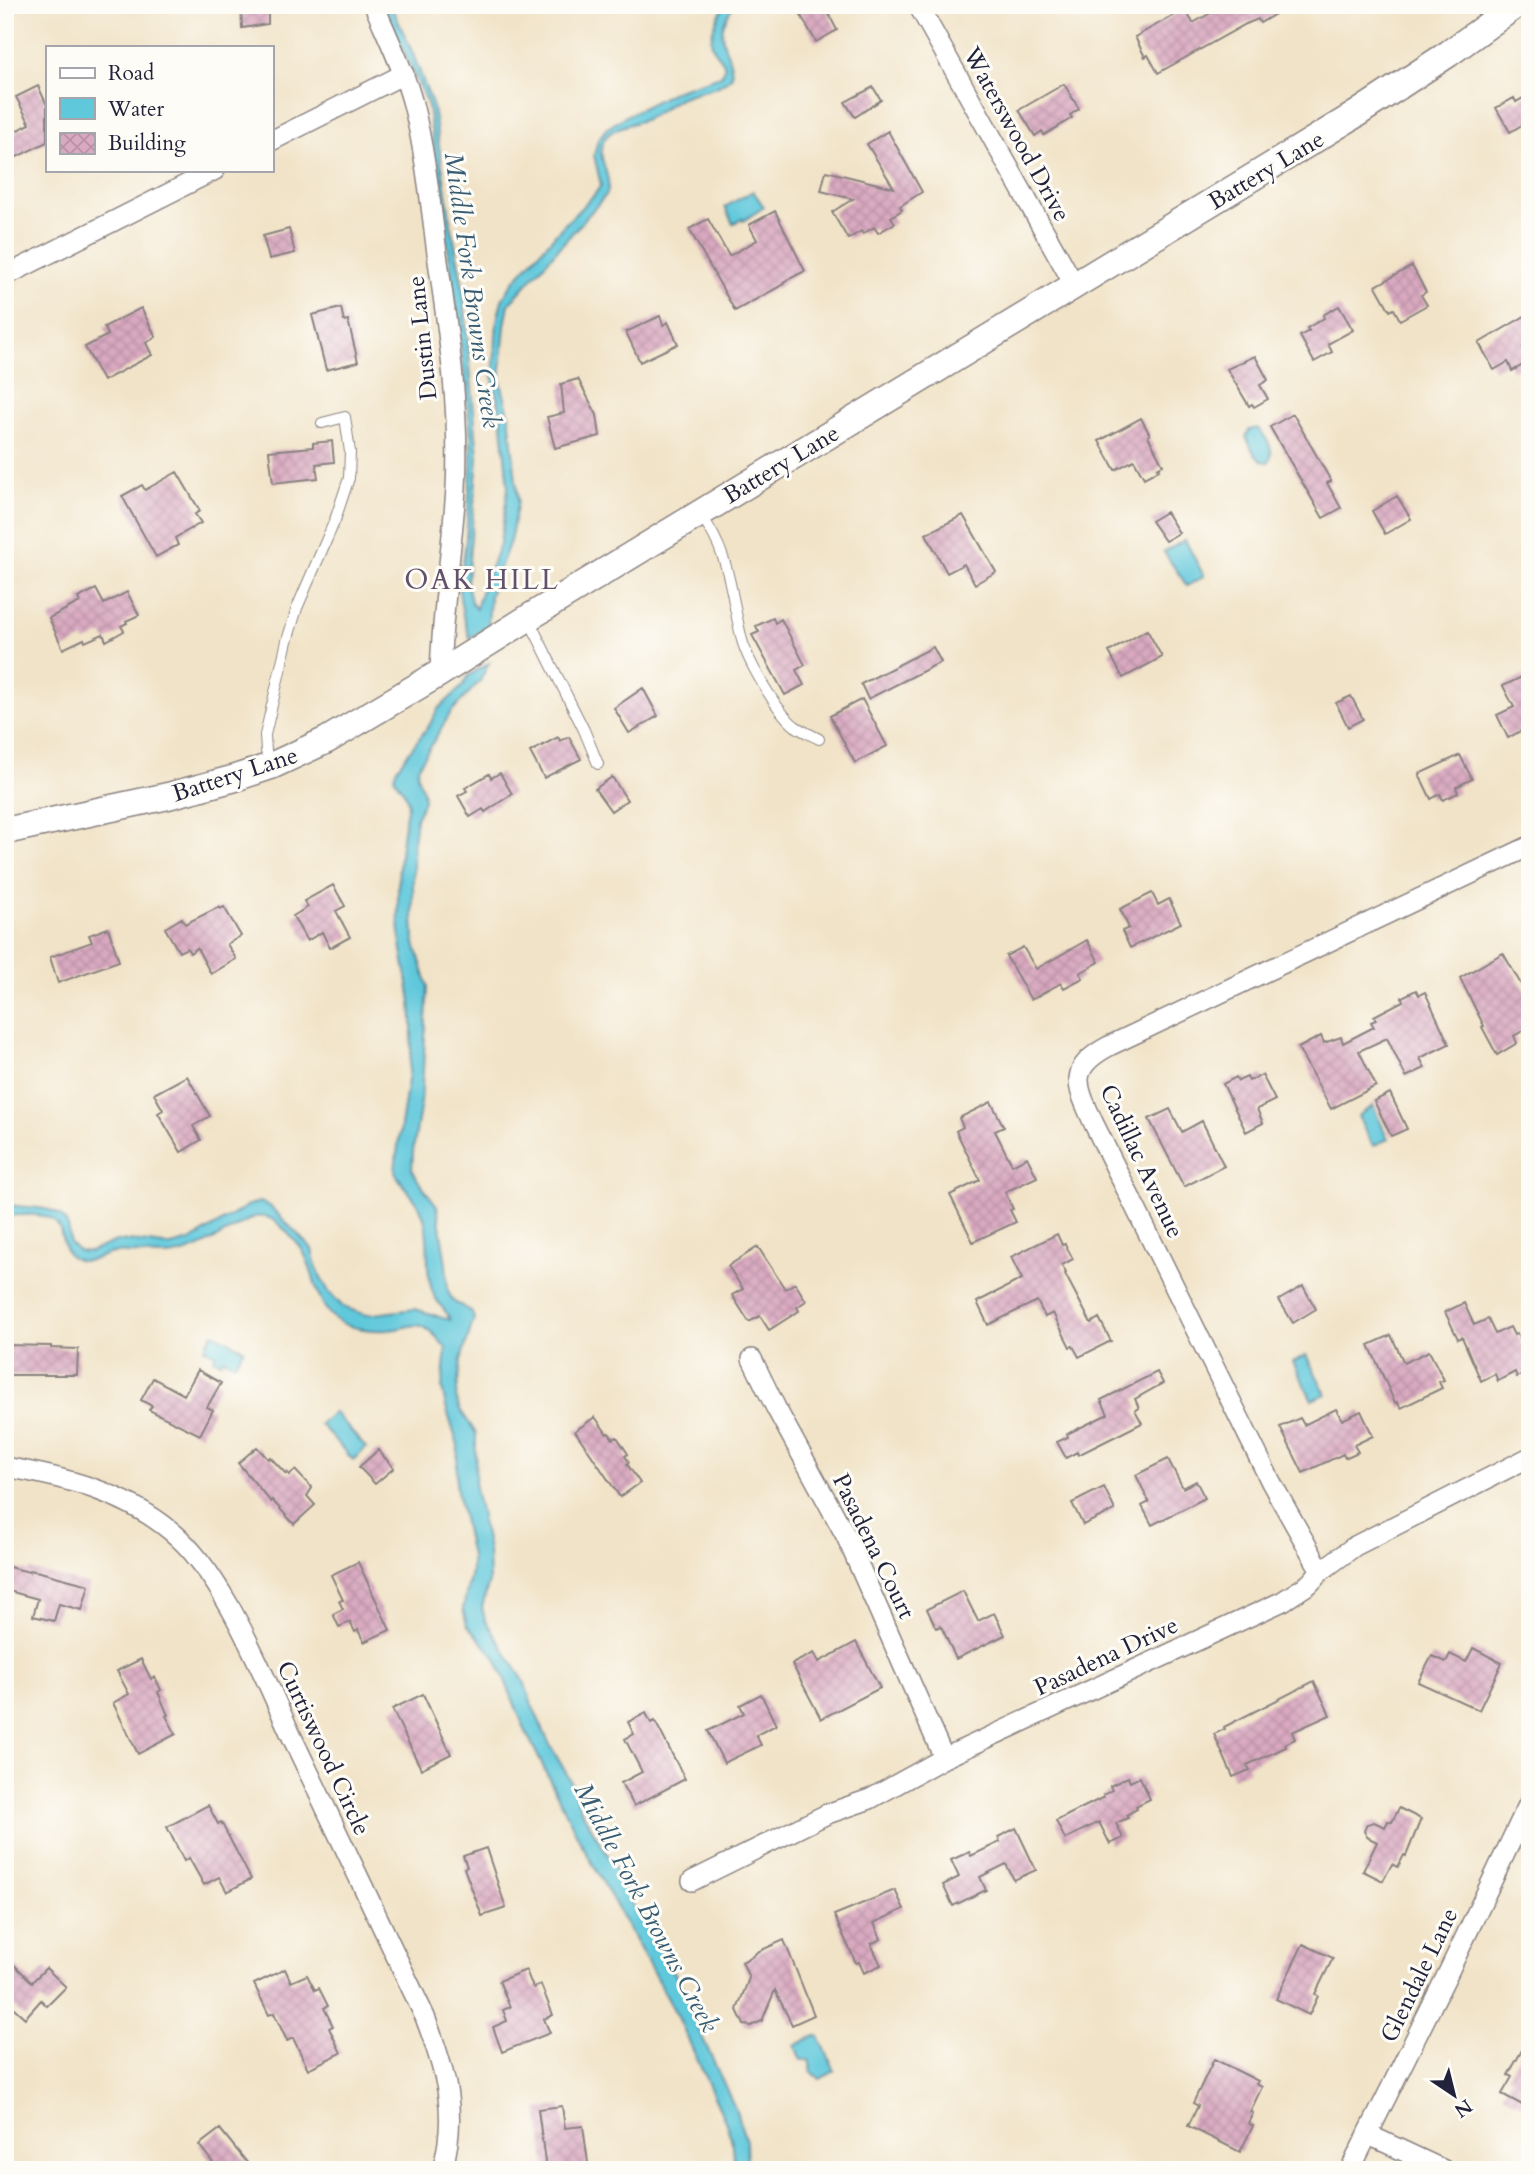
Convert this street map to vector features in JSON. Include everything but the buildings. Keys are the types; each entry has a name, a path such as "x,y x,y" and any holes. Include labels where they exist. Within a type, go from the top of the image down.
{"main road":[{"name":"Battery Lane","path":"5,831 204,787 271,766 348,729 1358,114 1516,5"}],"street":[{"name":"Dustin Lane","path":"374,5 404,74 420,140 449,340 457,427 456,488 441,634 440,673"},
{"name":"Waterswood Drive","path":"918,5 1074,286"},
{"path":"273,140 404,74"},
{"path":"5,276 211,172"},
{"name":"Cadillac Avenue","path":"1321,1571 1270,1482 1094,1124 1079,1086 1079,1074 1084,1063 1109,1046 1530,846"},
{"name":"Pasadena Court","path":"752,1359 846,1536 944,1758"},
{"name":"Pasadena Drive","path":"692,1881 827,1814 870,1799 944,1758 1283,1601 1309,1584 1321,1571 1355,1546 1530,1457"},
{"name":"Curtiswood Circle","path":"5,1467 78,1482 134,1506 154,1518 188,1546 219,1589 425,2017 449,2094 449,2138 442,2170"},
{"name":"Glendale Lane","path":"1350,2170 1530,1801"},
{"path":"1369,2134 1444,2170"}],"lane":[{"path":"271,766 265,735 287,641 297,608 335,520 349,478 350,452 345,418 322,423"},
{"path":"700,514 715,533 730,580 743,643 768,693 794,726 819,739"},
{"path":"528,618 598,764"}],"water":[{"path":"384,5 391,5 433,107 463,287 478,457 467,582 471,602 476,609 500,544 508,488 501,414 493,380 497,321 502,300 513,282 601,185 594,155 598,140 606,129 677,90 721,76 724,63 712,45 713,29 725,5 733,5 722,33 732,76 719,86 678,99 650,117 619,128 606,137 601,151 608,179 607,194 509,304 500,379 509,414 518,501 510,541 490,595 488,626 470,638 459,591 466,539 471,437 457,311 428,106"},
{"path":"753,191 764,207 743,221 742,219 733,224 725,207"},
{"path":"1257,428 1267,439 1271,449 1269,462 1257,457 1246,437 1249,430"},
{"path":"1185,540 1204,576 1187,586 1164,552"},
{"path":"489,663 480,681 451,712 418,767 417,776 424,800 416,818 413,843 414,940 428,987 421,1102 412,1169 437,1206 448,1292 454,1302 471,1311 474,1318 461,1360 456,1397 459,1408 476,1433 475,1488 488,1550 489,1582 482,1607 485,1620 524,1681 532,1705 569,1778 583,1814 694,2009 698,2028 735,2108 746,2141 747,2170 729,2170 734,2159 726,2123 678,2017 580,1841 526,1732 496,1658 467,1625 463,1609 471,1572 471,1556 456,1486 458,1446 442,1388 446,1348 422,1326 369,1330 335,1319 324,1306 302,1250 280,1225 267,1217 254,1217 201,1246 179,1254 160,1256 120,1252 82,1261 67,1253 57,1224 48,1217 5,1216 5,1204 57,1213 68,1227 70,1244 79,1251 90,1252 116,1241 171,1246 190,1241 249,1205 260,1202 270,1206 312,1249 316,1268 329,1292 343,1307 366,1315 415,1309 450,1320 430,1284 426,1227 422,1212 395,1172 410,1064 412,1017 398,908 400,856 408,804 394,777 397,768 438,709 463,686 468,676"},
{"path":"1373,1106 1388,1139 1373,1146 1358,1116"},
{"path":"213,1333 244,1349 235,1364 223,1358 221,1362 214,1359 216,1354 204,1348"},
{"path":"1306,1355 1326,1394 1312,1400 1293,1362"},
{"path":"334,1412 366,1448 353,1460 320,1424"},
{"path":"815,2035 819,2036 835,2071 820,2079 812,2072 809,2060 801,2060 795,2046"}],"district":[{"name":"OAK HILL","path":"482,579"}],"water label":[{"name":"Middle Fork Browns Creek","path":"473,290"},
{"name":"Middle Fork Browns Creek","path":"647,1907"}]}
